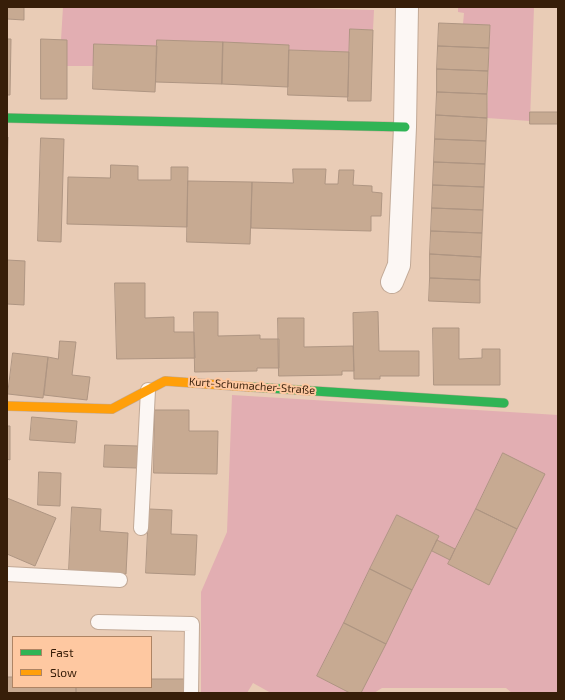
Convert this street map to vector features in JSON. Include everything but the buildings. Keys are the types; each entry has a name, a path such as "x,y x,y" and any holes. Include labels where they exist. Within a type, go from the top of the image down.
{"street":[{"path":"392,282 399,265 405,126 407,7"},
{"path":"7,118 405,126"},
{"name":"Kurt-Schumacher-Straße","path":"7,406 112,409 165,380 504,402"}],"lane":[{"path":"141,528 148,390"},
{"path":"7,574 120,580"},
{"path":"98,622 192,624 191,693"}],"shaded area":[{"path":"63,7 267,7 374,10 373,30 350,29 349,52 289,50 289,45 157,40 157,46 95,44 94,66 67,66 67,40 61,40"},
{"path":"458,7 534,7 530,121 487,118 490,25 463,24 464,13 458,12"},
{"path":"232,395 558,415 558,693 512,693 506,688 382,688 374,693 271,693 253,683 247,693 201,693 201,592 227,532"}],"traffic: fast":[{"path":"7,118 405,127"},
{"path":"251,387 504,403"}],"traffic: slow":[{"path":"7,406 112,409 165,381 251,387"}]}
